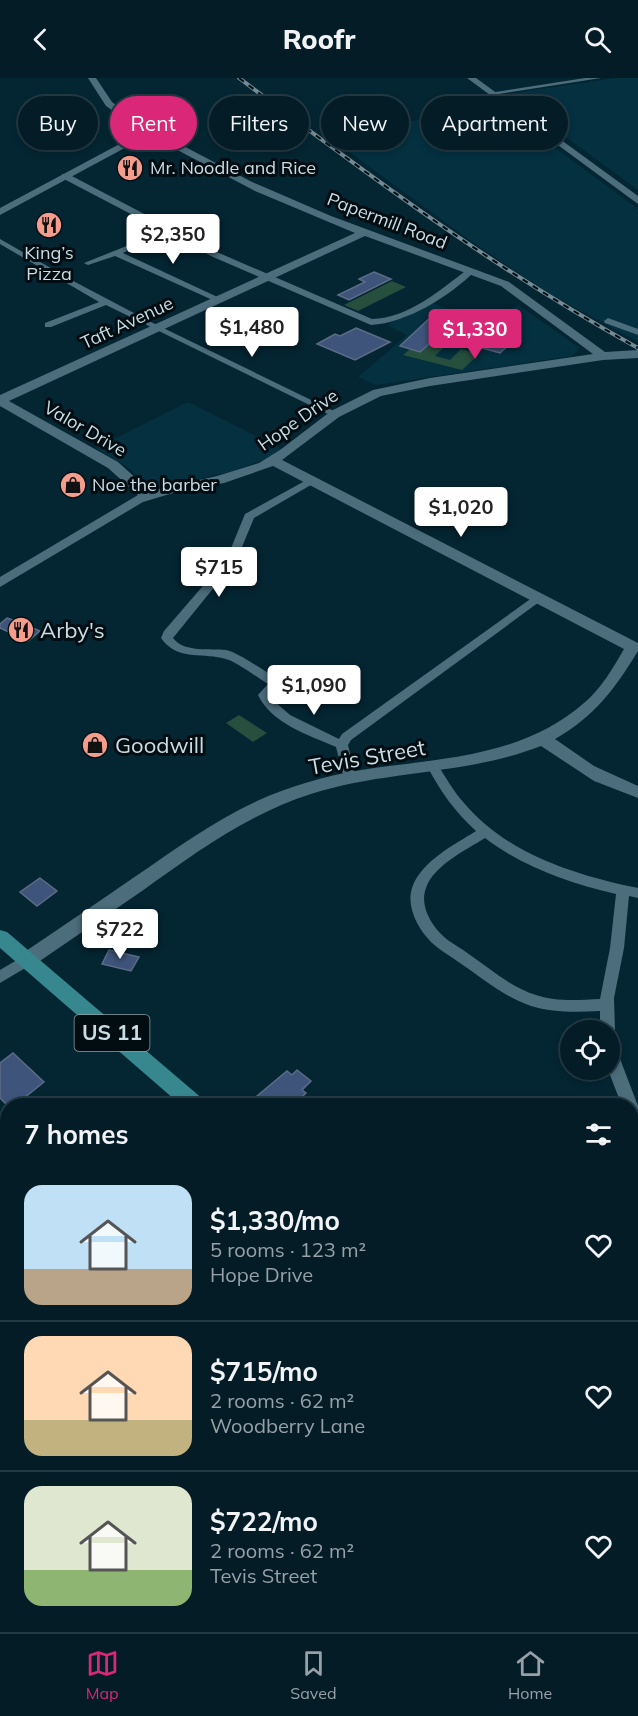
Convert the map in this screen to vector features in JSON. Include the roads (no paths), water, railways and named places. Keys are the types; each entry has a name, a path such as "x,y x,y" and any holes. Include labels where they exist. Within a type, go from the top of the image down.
{"main road":[{"name":"US 11","path":"0,938 188,1098"}],"street":[{"name":"Papermill Road","path":"92,78 110,103"},
{"path":"471,78 638,201"},
{"path":"490,91 568,78"},
{"path":"490,91 598,78"},
{"path":"0,212 115,150"},
{"name":"Papermill Road","path":"184,150 268,194 514,289 603,356"},
{"path":"65,176 266,279 368,321 380,323 389,321 434,298 471,271"},
{"name":"Taft Avenue","path":"0,401 366,232"},
{"path":"0,241 157,329 335,414"},
{"path":"88,263 137,245"},
{"path":"116,253 220,300"},
{"path":"48,325 106,302"},
{"path":"608,321 638,332"},
{"path":"603,356 638,354"},
{"path":"603,356 638,358"},
{"name":"Hope Drive","path":"0,583 121,507 147,496 219,480 273,461 335,414 377,393 396,388 603,356"},
{"name":"Valor Drive","path":"0,401 113,465 147,496"},
{"path":"273,461 636,644"},
{"path":"312,480 249,516 232,560 167,638 172,645 198,653 226,654 275,683 264,695 268,705 307,729 342,745"},
{"path":"350,778 342,745 346,737 540,597"},
{"name":"Tevis Street","path":"0,977 240,817 305,789 350,778 434,768 502,755 543,739 591,706 616,675 636,644"},
{"path":"543,739 579,767 615,785 638,792"},
{"path":"434,768 461,809 485,831 543,865 591,883 631,892 617,948 607,1005 607,1020"},
{"path":"485,831 438,863 423,877 418,887 417,907 427,928 436,938 519,995 555,1005 607,1005"},
{"path":"620,1080 627,1098"}],"railway":[{"path":"239,78 384,185 483,254 585,318 638,348"}],"place":[{"name":"Mr. Noodle and Rice","path":"130,168"},
{"name":"King’s Pizza","path":"49,225"},
{"name":"Noe the barber","path":"73,485"},
{"name":"Arby's","path":"21,630"},
{"name":"Goodwill","path":"95,745"}]}
